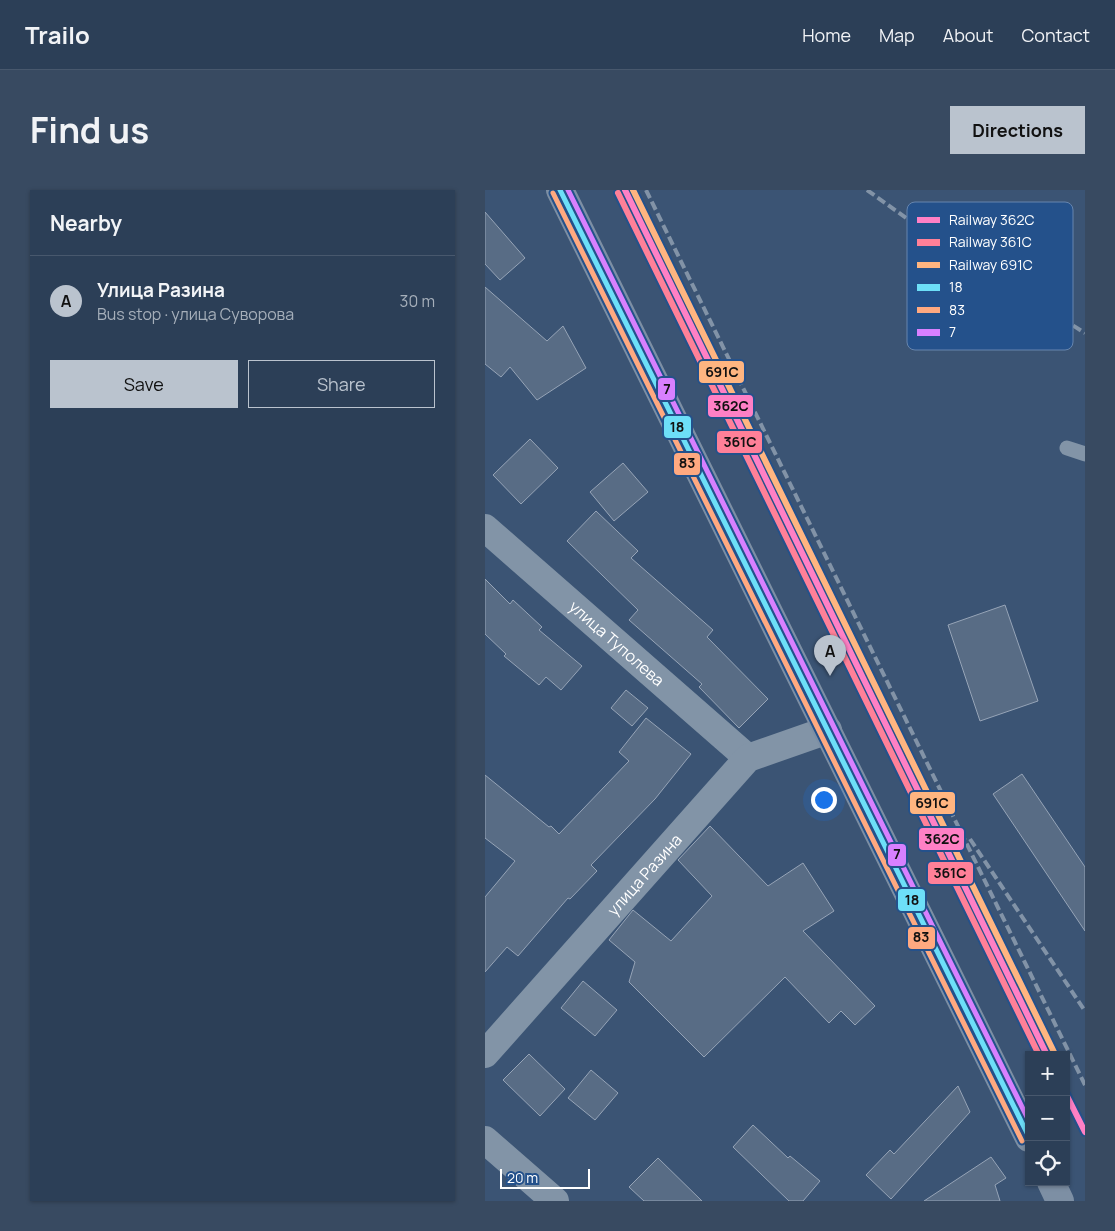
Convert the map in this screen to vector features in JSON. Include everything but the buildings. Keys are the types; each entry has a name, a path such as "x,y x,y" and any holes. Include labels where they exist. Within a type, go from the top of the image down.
{"main road":[{"path":"560,190 1025,1130"},
{"path":"1053,1186 1060,1201"}],"street":[{"name":"улица Туполева","path":"485,528 748,758"},
{"name":"улица Разина","path":"485,1054 748,758 828,730"},
{"path":"485,1140 555,1201"}],"lane":[{"path":"1067,448 1085,454"}],"railway":[{"path":"646,190 1085,1085"},
{"path":"867,190 907,219"},
{"path":"1073,326 1085,333"},
{"path":"970,839 1085,1011"}],"rail line":[{"name":"362С","path":"625,190 1045,1051"},
{"name":"691С","path":"633,190 1054,1051"},
{"name":"361С","path":"618,193 1037,1051"},
{"name":"362С","path":"1067,1096 1085,1132"}],"transit line":[{"name":"18","path":"560,190 1025,1129"},
{"name":"7","path":"568,190 1025,1113"},
{"name":"83","path":"553,193 1022,1141"}],"place":[{"name":"Улица Разина","path":"830,676"}]}
